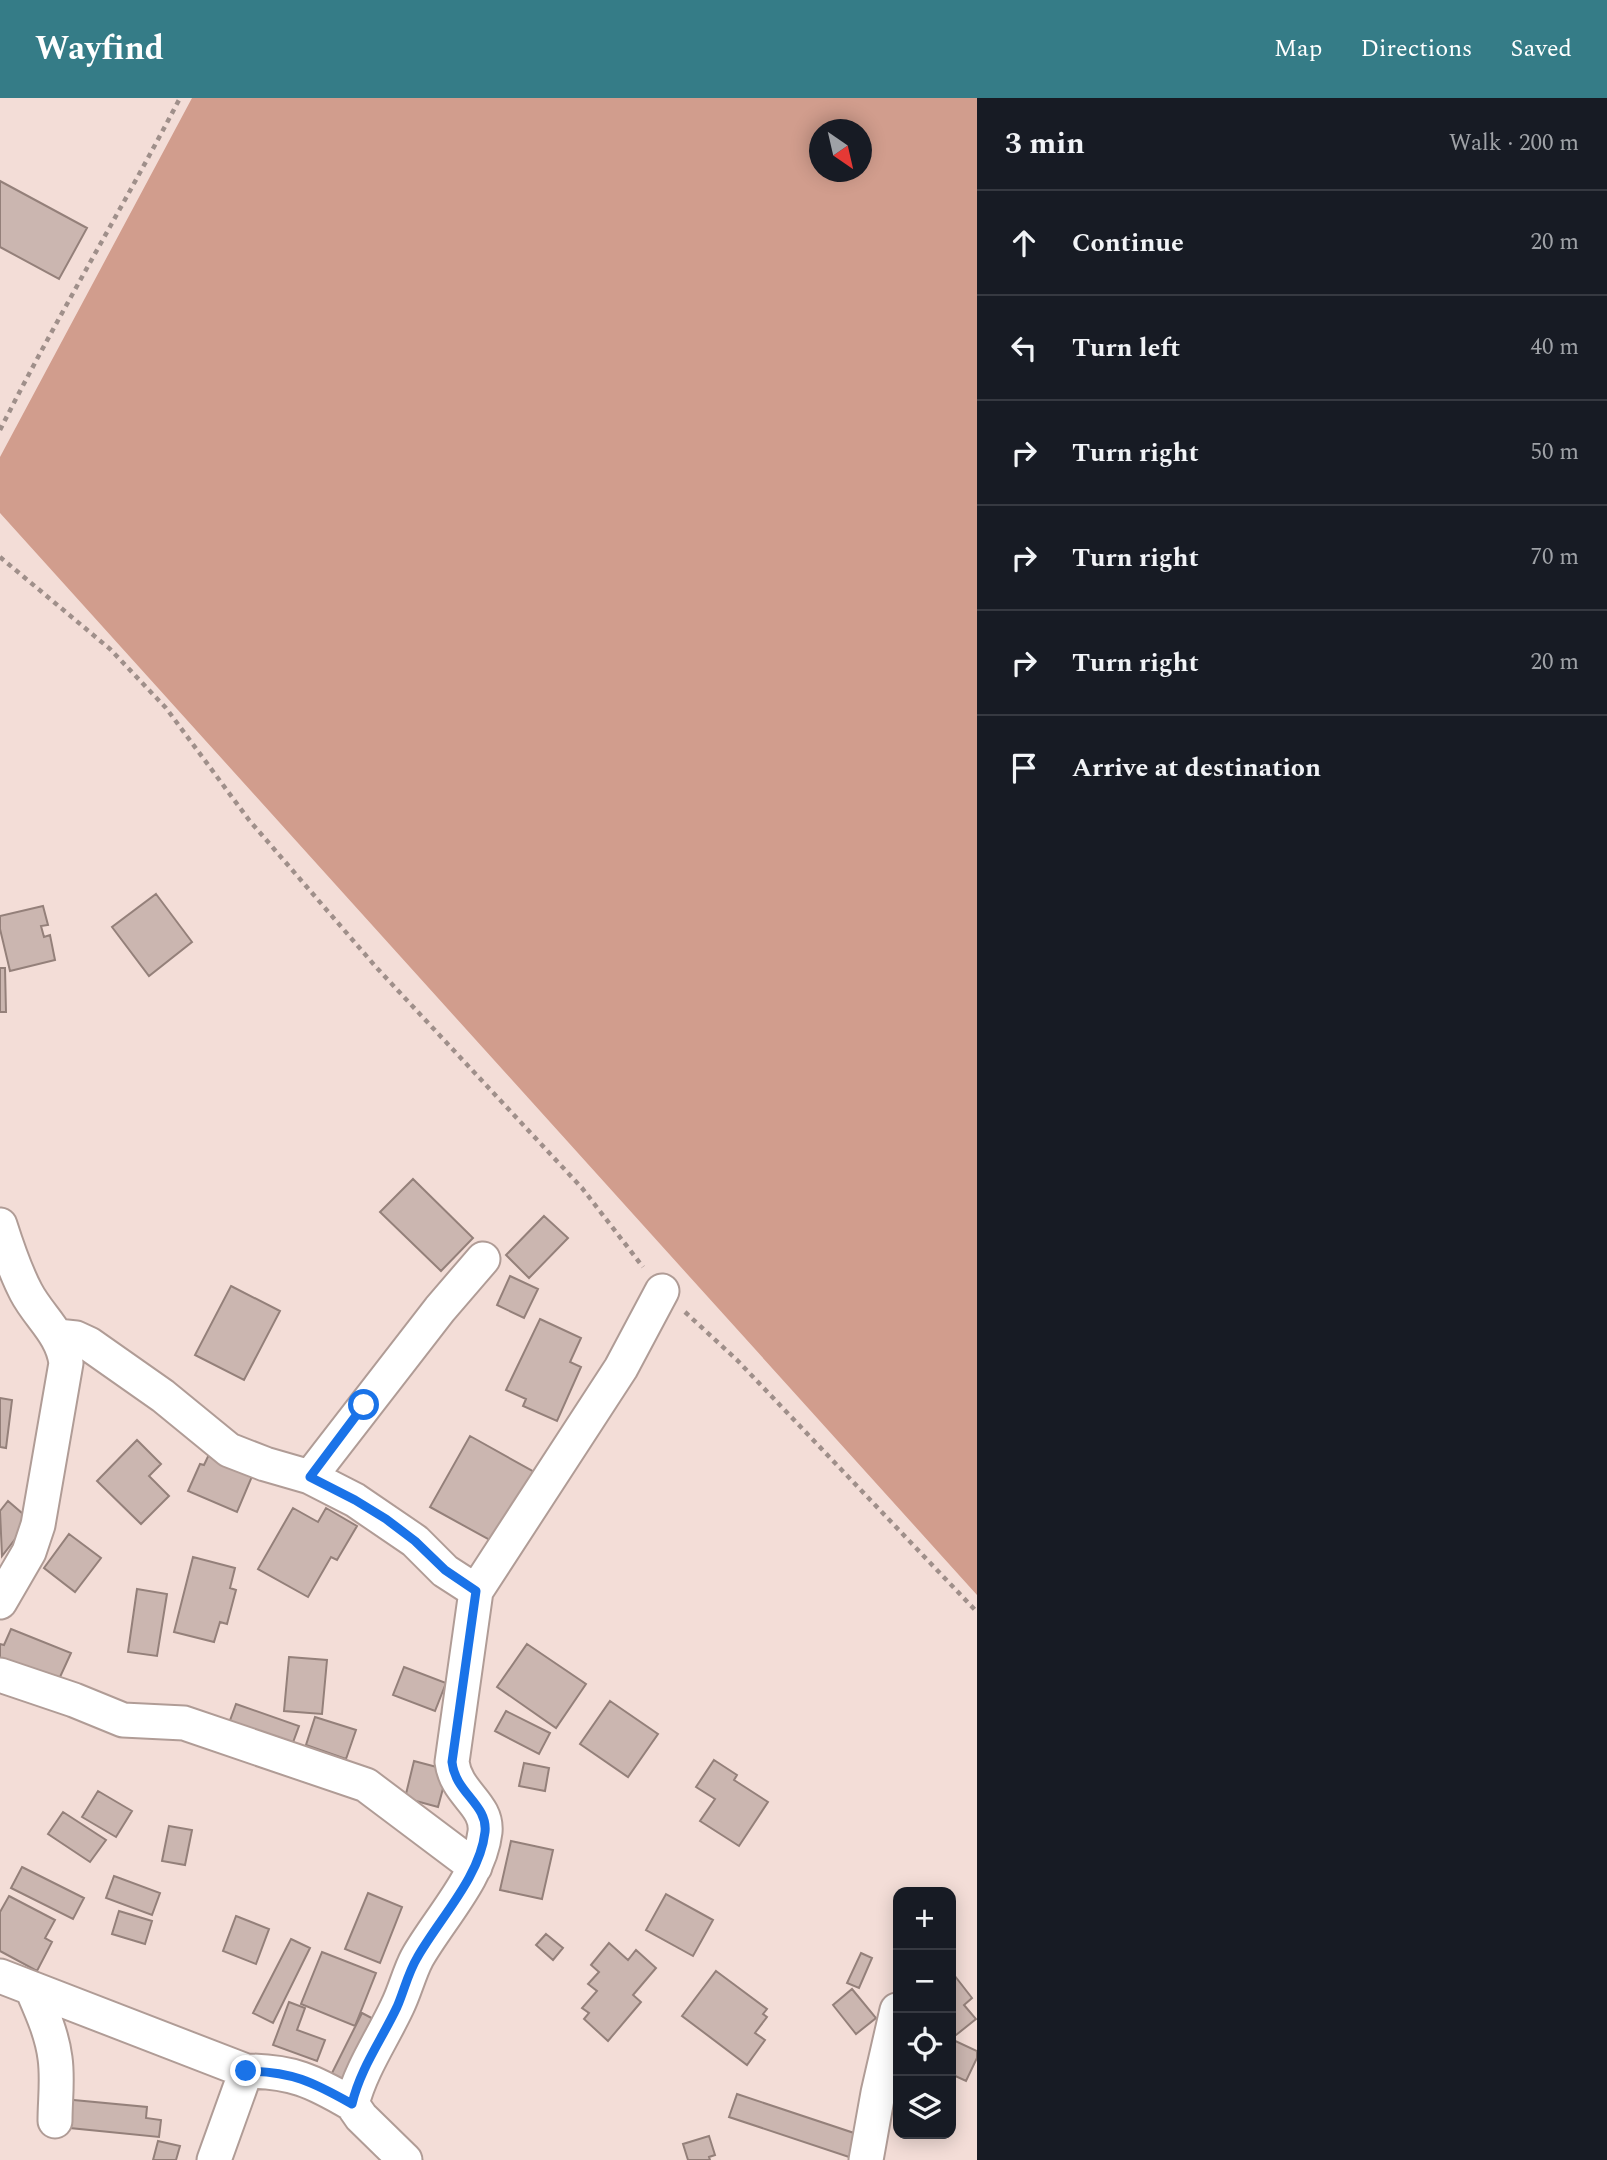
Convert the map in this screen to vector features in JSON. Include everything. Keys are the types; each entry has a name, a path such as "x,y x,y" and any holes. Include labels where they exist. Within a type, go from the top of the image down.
{"street":[{"path":"0,1225 27,1294 57,1336 66,1363 38,1525 29,1552 0,1602"},
{"path":"310,1477 440,1309 483,1259"},
{"path":"352,2104 356,2085 398,2005 416,1959 475,1867 485,1832 484,1817 460,1786 453,1773 452,1762 476,1591 621,1368 662,1291"},
{"path":"57,1336 76,1338 89,1344 163,1396 229,1450 310,1477 355,1500 386,1519 415,1541 445,1570 476,1591"},
{"path":"0,1675 74,1700 122,1720 184,1723 366,1785 475,1867"},
{"path":"0,1976 246,2071 272,2071 314,2082 352,2104 361,2117 405,2160"},
{"path":"32,1989 45,2018 56,2062 55,2121"},
{"path":"866,2160 896,2013"},
{"path":"214,2160 246,2071"}],"path":[{"path":"0,430 69,297 137,181 180,98"},
{"path":"0,558 110,649 166,708 249,820 376,967 582,1188 662,1291 737,1360 977,1612"}],"shaded area":[{"path":"192,98 977,98 977,1595 0,513 0,457"}],"building":[{"path":"0,181 87,228 59,279 0,247"},
{"path":"156,894 192,942 149,976 112,927"},
{"path":"43,906 48,925 41,926 44,937 50,935 55,960 10,971 0,929 0,916"},
{"path":"0,968 5,968 6,1012 0,1012"},
{"path":"413,1179 473,1238 441,1271 380,1212"},
{"path":"544,1216 568,1238 529,1278 506,1255"},
{"path":"510,1276 538,1289 524,1318 497,1305"},
{"path":"231,1286 280,1311 244,1380 195,1355"},
{"path":"540,1319 581,1338 570,1362 581,1367 557,1421 523,1406 526,1399 506,1390"},
{"path":"0,1398 12,1400 6,1448 0,1447"},
{"path":"470,1436 536,1473 497,1544 430,1507"},
{"path":"137,1440 161,1464 149,1476 169,1496 141,1524 97,1481"},
{"path":"212,1448 256,1467 237,1512 188,1491 200,1464 204,1465"},
{"path":"8,1501 30,1520 2,1556 0,1511"},
{"path":"293,1508 318,1522 326,1508 357,1526 337,1560 331,1557 308,1597 258,1569"},
{"path":"69,1534 101,1558 75,1592 44,1568"},
{"path":"193,1557 235,1568 230,1588 236,1590 227,1624 220,1622 214,1642 174,1632"},
{"path":"137,1589 167,1594 157,1656 128,1652"},
{"path":"11,1629 71,1653 55,1688 0,1670 0,1644 4,1645"},
{"path":"527,1644 586,1684 556,1728 497,1687"},
{"path":"289,1657 327,1660 322,1714 284,1711"},
{"path":"404,1667 446,1683 435,1711 393,1695"},
{"path":"610,1701 658,1734 628,1777 580,1744"},
{"path":"236,1704 299,1726 288,1756 225,1734"},
{"path":"506,1711 550,1733 539,1754 495,1731"},
{"path":"315,1717 356,1730 346,1759 306,1745"},
{"path":"714,1760 737,1775 734,1780 768,1802 739,1846 700,1821 715,1799 696,1787"},
{"path":"414,1761 448,1770 438,1807 405,1798"},
{"path":"524,1763 549,1768 545,1791 519,1786"},
{"path":"98,1791 132,1811 116,1837 82,1817"},
{"path":"63,1812 106,1840 90,1862 48,1834"},
{"path":"169,1826 192,1830 185,1865 162,1861"},
{"path":"511,1841 553,1850 542,1899 500,1890"},
{"path":"22,1867 84,1898 73,1919 11,1888"},
{"path":"114,1876 160,1893 152,1915 106,1898"},
{"path":"368,1893 402,1907 380,1963 345,1949"},
{"path":"666,1894 713,1920 693,1956 646,1930"},
{"path":"9,1896 55,1920 45,1938 52,1942 37,1971 0,1951 0,1912"},
{"path":"119,1911 152,1921 145,1944 112,1934"},
{"path":"236,1916 269,1929 256,1964 223,1951"},
{"path":"546,1934 563,1948 553,1960 536,1945"},
{"path":"291,1939 310,1948 273,2023 253,2013"},
{"path":"609,1943 628,1960 636,1950 656,1968 633,1995 641,2002 608,2041 584,2019 589,2013 582,2008 597,1991 588,1984 599,1972 591,1965"},
{"path":"322,1952 376,1973 355,2026 301,2004"},
{"path":"861,1953 872,1958 859,1988 847,1983"},
{"path":"716,1971 767,2009 763,2014 767,2017 755,2033 765,2040 747,2065 682,2016"},
{"path":"956,1977 972,1998 964,2005 976,2019 956,2035"},
{"path":"852,1989 876,2018 856,2034 833,2005"},
{"path":"289,2002 305,2008 297,2030 325,2040 317,2061 273,2045"},
{"path":"362,2013 383,2024 349,2093 327,2083"},
{"path":"956,2041 977,2051 977,2058 966,2081 956,2076"},
{"path":"737,2094 866,2137 858,2160 729,2117"},
{"path":"63,2099 147,2107 146,2118 161,2120 159,2137 60,2127"},
{"path":"709,2136 715,2155 709,2157 710,2160 688,2160 683,2144"},
{"path":"158,2141 180,2146 176,2160 153,2160"}],"route":[{"path":"246,2071 272,2071 314,2082 352,2104 356,2085 398,2005 416,1959 475,1867 485,1832 484,1817 460,1786 453,1773 452,1762 476,1591 445,1570 415,1541 386,1519 310,1477 364,1405"}]}
